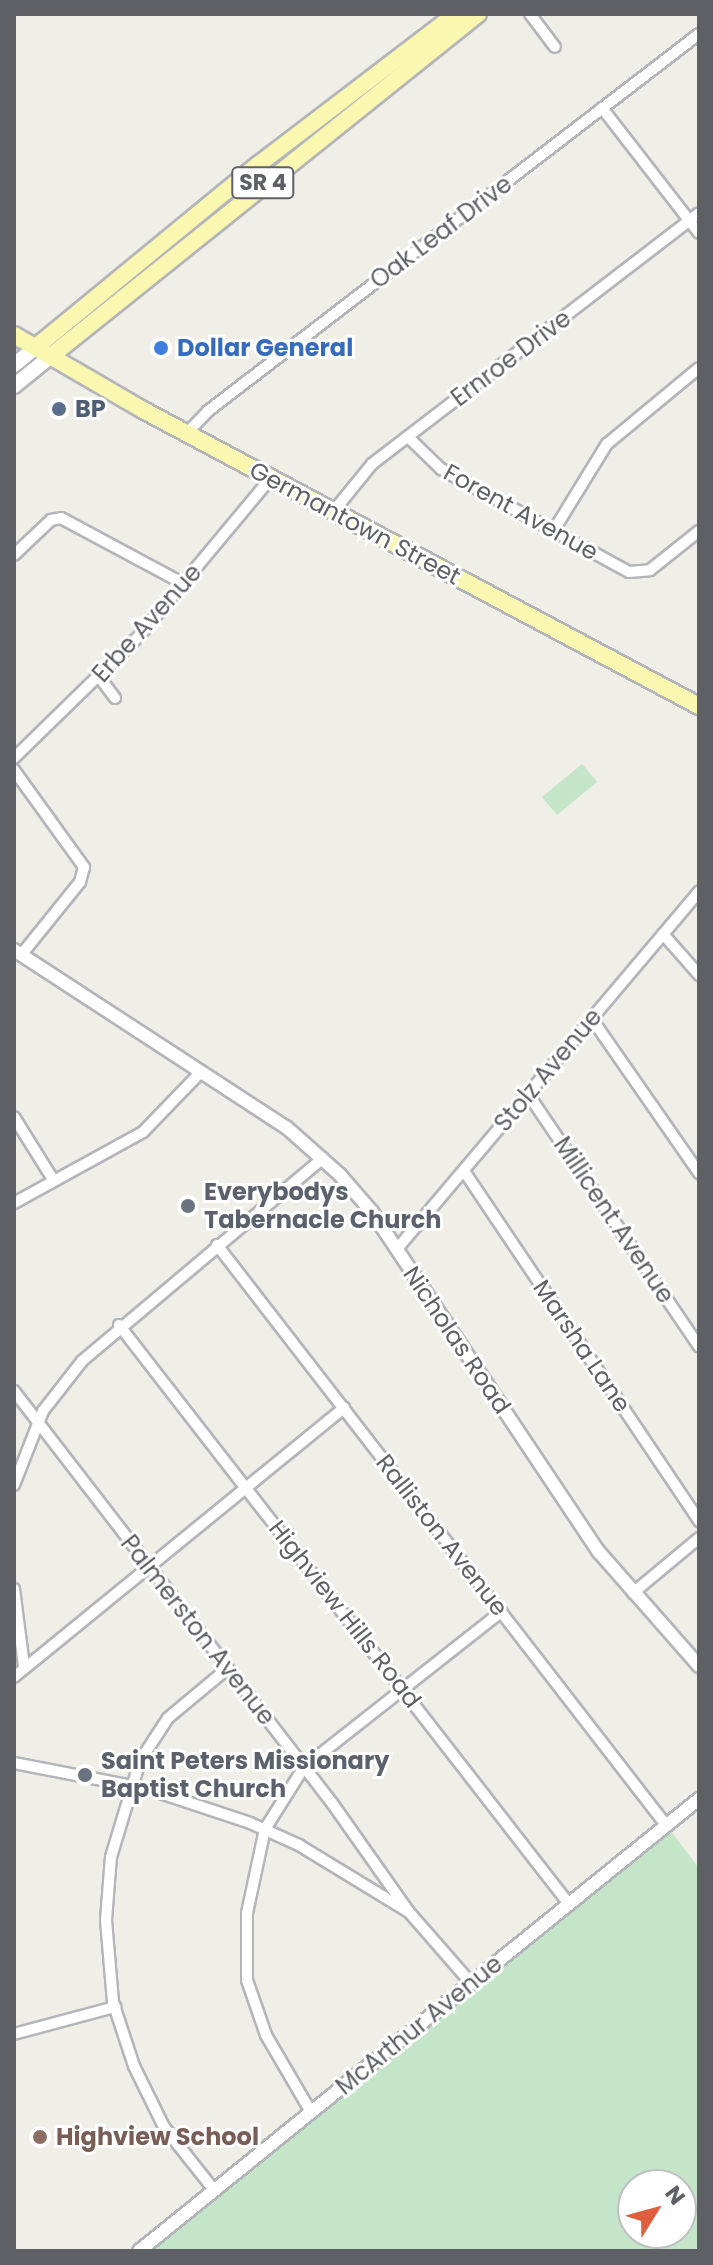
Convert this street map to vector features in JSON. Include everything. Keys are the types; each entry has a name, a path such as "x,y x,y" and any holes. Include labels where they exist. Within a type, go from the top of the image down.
{"main road":[{"name":"SR 4","path":"44,352 259,164 456,14"},
{"name":"SR 4","path":"44,352 77,335 478,14"},
{"name":"Germantown Street","path":"14,335 187,433 699,706"},
{"path":"77,335 76,358 92,381"},
{"path":"14,365 44,352"},
{"path":"14,386 44,352"}],"street":[{"path":"530,14 555,47"},
{"name":"Oak Leaf Drive","path":"187,433 218,403 699,34"},
{"path":"602,108 695,217 699,233"},
{"name":"Ernroe Drive","path":"333,512 360,473 695,217"},
{"path":"554,530 607,444 699,368"},
{"name":"Forent Avenue","path":"408,437 441,469 641,574 699,531"},
{"name":"Erbe Avenue","path":"14,758 100,678 184,584 271,478"},
{"path":"14,555 53,519 65,518 184,584"},
{"path":"100,678 115,698"},
{"path":"14,770 84,871 18,953"},
{"name":"Stolz Avenue","path":"397,1249 699,891"},
{"path":"663,934 699,975"},
{"name":"Nicholas Road","path":"18,953 201,1072 323,1158 362,1199 593,1543 633,1593 698,1664"},
{"path":"592,1019 699,1173"},
{"path":"14,1203 143,1132 201,1072"},
{"name":"Millicent Avenue","path":"528,1094 699,1347"},
{"path":"14,1117 54,1181"},
{"path":"14,1485 38,1421 71,1374 119,1325 323,1158"},
{"name":"Marsha Lane","path":"464,1171 699,1521"},
{"name":"Ralliston Avenue","path":"217,1245 666,1825"},
{"name":"Highview Hills Road","path":"119,1325 569,1904"},
{"name":"Palmerston Avenue","path":"14,1391 304,1767 409,1912 471,1983"},
{"path":"14,1677 344,1408"},
{"path":"633,1593 699,1538"},
{"path":"14,1589 24,1666"},
{"path":"311,2112 266,2035 247,1980 251,1886 265,1829 304,1767 401,1687 501,1612"},
{"path":"214,2190 157,2114 115,2007 106,1904 111,1857 130,1785 168,1718 228,1668"},
{"path":"14,1763 130,1785 265,1829 409,1912"},
{"name":"McArthur Avenue","path":"139,2251 699,1799"},
{"path":"14,2034 115,2007"}],"green space":[{"path":"582,764 597,782 557,815 542,797"},
{"path":"666,1825 699,1868 699,2251 139,2251"}],"place":[{"name":"Dollar General","path":"161,348"},
{"name":"BP","path":"59,409"},
{"name":"Everybodys Tabernacle Church","path":"188,1206"},
{"name":"Saint Peters Missionary Baptist Church","path":"85,1775"},
{"name":"Highview School","path":"40,2137"}]}
